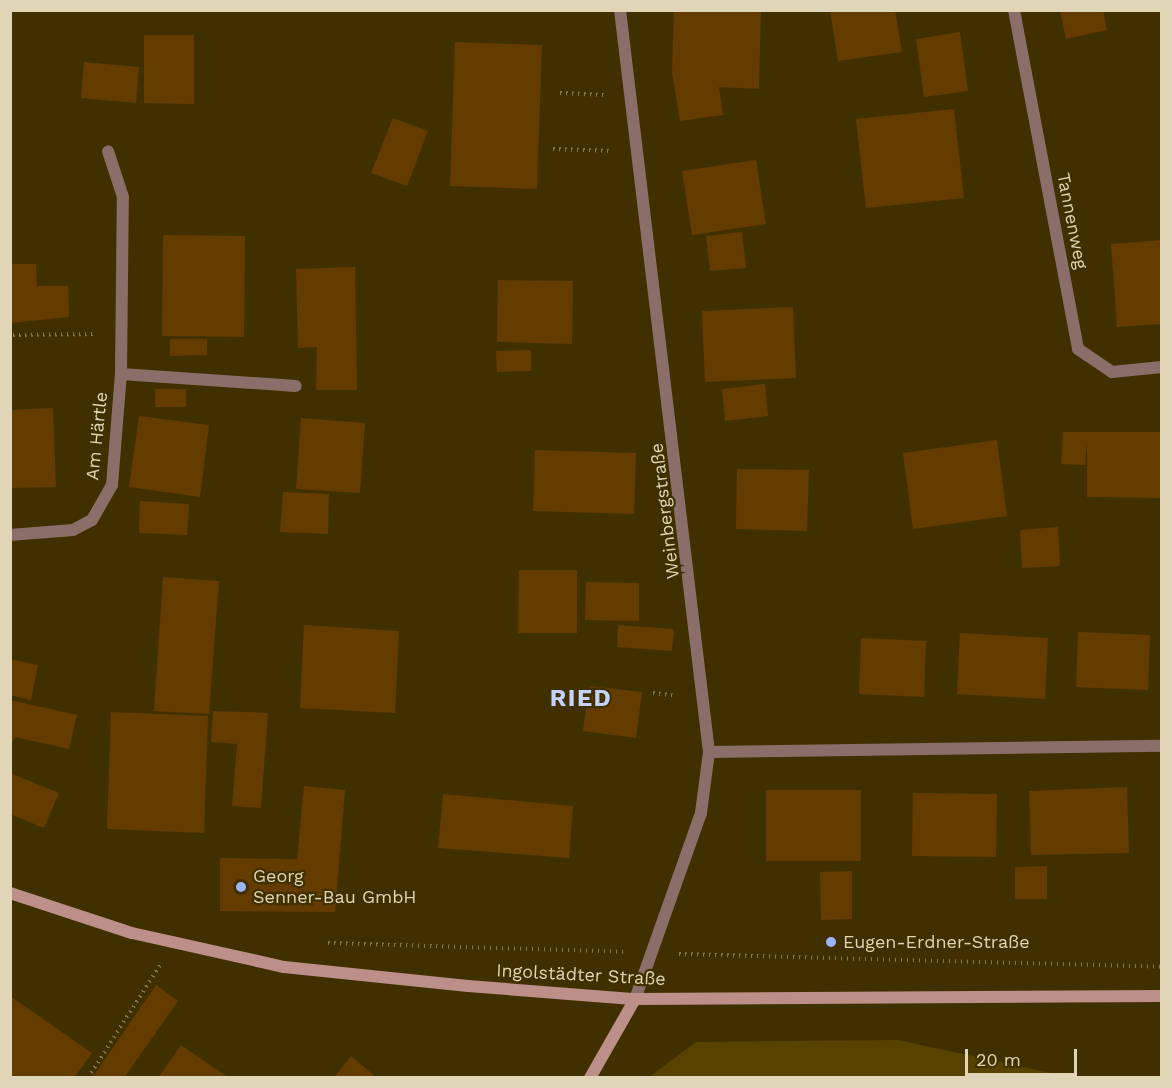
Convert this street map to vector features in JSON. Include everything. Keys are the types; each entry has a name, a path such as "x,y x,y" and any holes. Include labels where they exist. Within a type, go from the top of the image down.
{"main road":[{"name":"Ingolstädter Straße","path":"10,893 171,942 284,967 635,999 1161,996"},
{"path":"590,1077 635,999"}],"street":[{"name":"Weinbergstraße","path":"620,10 710,752 701,813 635,999"},
{"name":"Tannenweg","path":"1014,10 1078,349 1113,372 1161,367"},
{"name":"Am Härtle","path":"10,535 64,533 97,513 112,485 121,374 123,197 108,152"},
{"name":"Am Härtle","path":"121,374 296,386"},
{"path":"710,752 1161,746"}],"path":[{"path":"560,93 631,96"},
{"path":"553,149 638,151"},
{"path":"13,335 121,333"},
{"path":"88,1077 156,974 171,942"},
{"path":"323,943 1161,967"}],"shaded area":[{"path":"898,1040 1070,1077 649,1077 696,1042"}],"building":[{"path":"674,10 761,10 759,89 719,87 723,115 680,121 672,72"},
{"path":"830,10 895,10 902,52 838,61"},
{"path":"1060,10 1103,10 1107,30 1066,39"},
{"path":"960,32 968,91 924,97 916,39"},
{"path":"144,35 194,35 194,104 144,103"},
{"path":"455,42 542,45 537,189 450,186"},
{"path":"84,62 139,67 136,103 81,98"},
{"path":"954,109 964,198 866,208 856,119"},
{"path":"393,118 428,131 407,186 371,173"},
{"path":"756,160 766,224 692,235 682,171"},
{"path":"742,232 746,268 710,271 706,236"},
{"path":"163,235 245,236 244,337 162,336"},
{"path":"1162,240 1162,324 1117,327 1111,244"},
{"path":"10,264 36,264 37,286 68,286 69,317 10,323"},
{"path":"355,267 357,390 316,390 317,347 298,348 296,269"},
{"path":"498,280 573,281 572,344 497,342"},
{"path":"793,307 796,378 705,382 702,311"},
{"path":"170,339 207,339 207,355 170,356"},
{"path":"531,350 531,371 497,372 496,351"},
{"path":"765,384 768,416 725,421 722,389"},
{"path":"155,389 186,389 186,407 155,407"},
{"path":"53,408 56,487 10,488 10,410"},
{"path":"139,416 209,425 200,497 129,487"},
{"path":"301,418 365,423 360,493 296,489"},
{"path":"1063,432 1162,432 1162,498 1087,497 1087,441 1085,465 1061,464"},
{"path":"997,440 1007,516 913,529 903,453"},
{"path":"535,450 636,453 634,514 533,511"},
{"path":"737,469 809,470 807,531 736,529"},
{"path":"283,492 329,494 328,534 280,532"},
{"path":"140,501 189,504 187,535 139,533"},
{"path":"1058,527 1060,566 1022,568 1020,530"},
{"path":"519,570 577,570 577,633 518,633"},
{"path":"163,577 219,581 209,714 154,711"},
{"path":"586,582 639,583 639,621 585,620"},
{"path":"304,625 399,631 395,713 300,708"},
{"path":"618,625 674,629 672,651 617,647"},
{"path":"1078,632 1150,635 1148,690 1076,687"},
{"path":"960,633 1048,638 1045,699 957,694"},
{"path":"861,638 926,641 924,697 859,694"},
{"path":"10,659 38,665 31,700 10,695"},
{"path":"589,686 642,692 636,738 583,731"},
{"path":"10,700 77,715 69,749 15,737 10,749"},
{"path":"213,711 268,713 261,808 232,806 237,744 211,742"},
{"path":"111,712 208,716 204,833 107,829"},
{"path":"10,773 59,793 44,828 10,814"},
{"path":"304,786 345,790 335,912 220,911 220,858 297,859"},
{"path":"1127,787 1129,853 1031,855 1029,791"},
{"path":"766,790 861,790 861,861 766,861"},
{"path":"913,793 997,794 996,857 912,856"},
{"path":"443,794 573,806 569,858 438,848"},
{"path":"1047,866 1047,899 1015,899 1015,867"},
{"path":"852,871 852,919 821,920 820,872"},
{"path":"156,985 178,1001 124,1078 92,1078"},
{"path":"10,996 92,1053 74,1078 10,1078"},
{"path":"181,1045 229,1078 158,1078"},
{"path":"351,1056 377,1078 334,1078"}],"place":[{"name":"Georg Senner-Bau GmbH","path":"241,887"},
{"name":"Eugen-Erdner-Straße","path":"831,942"}],"district":[{"name":"RIED","path":"581,699"}]}
